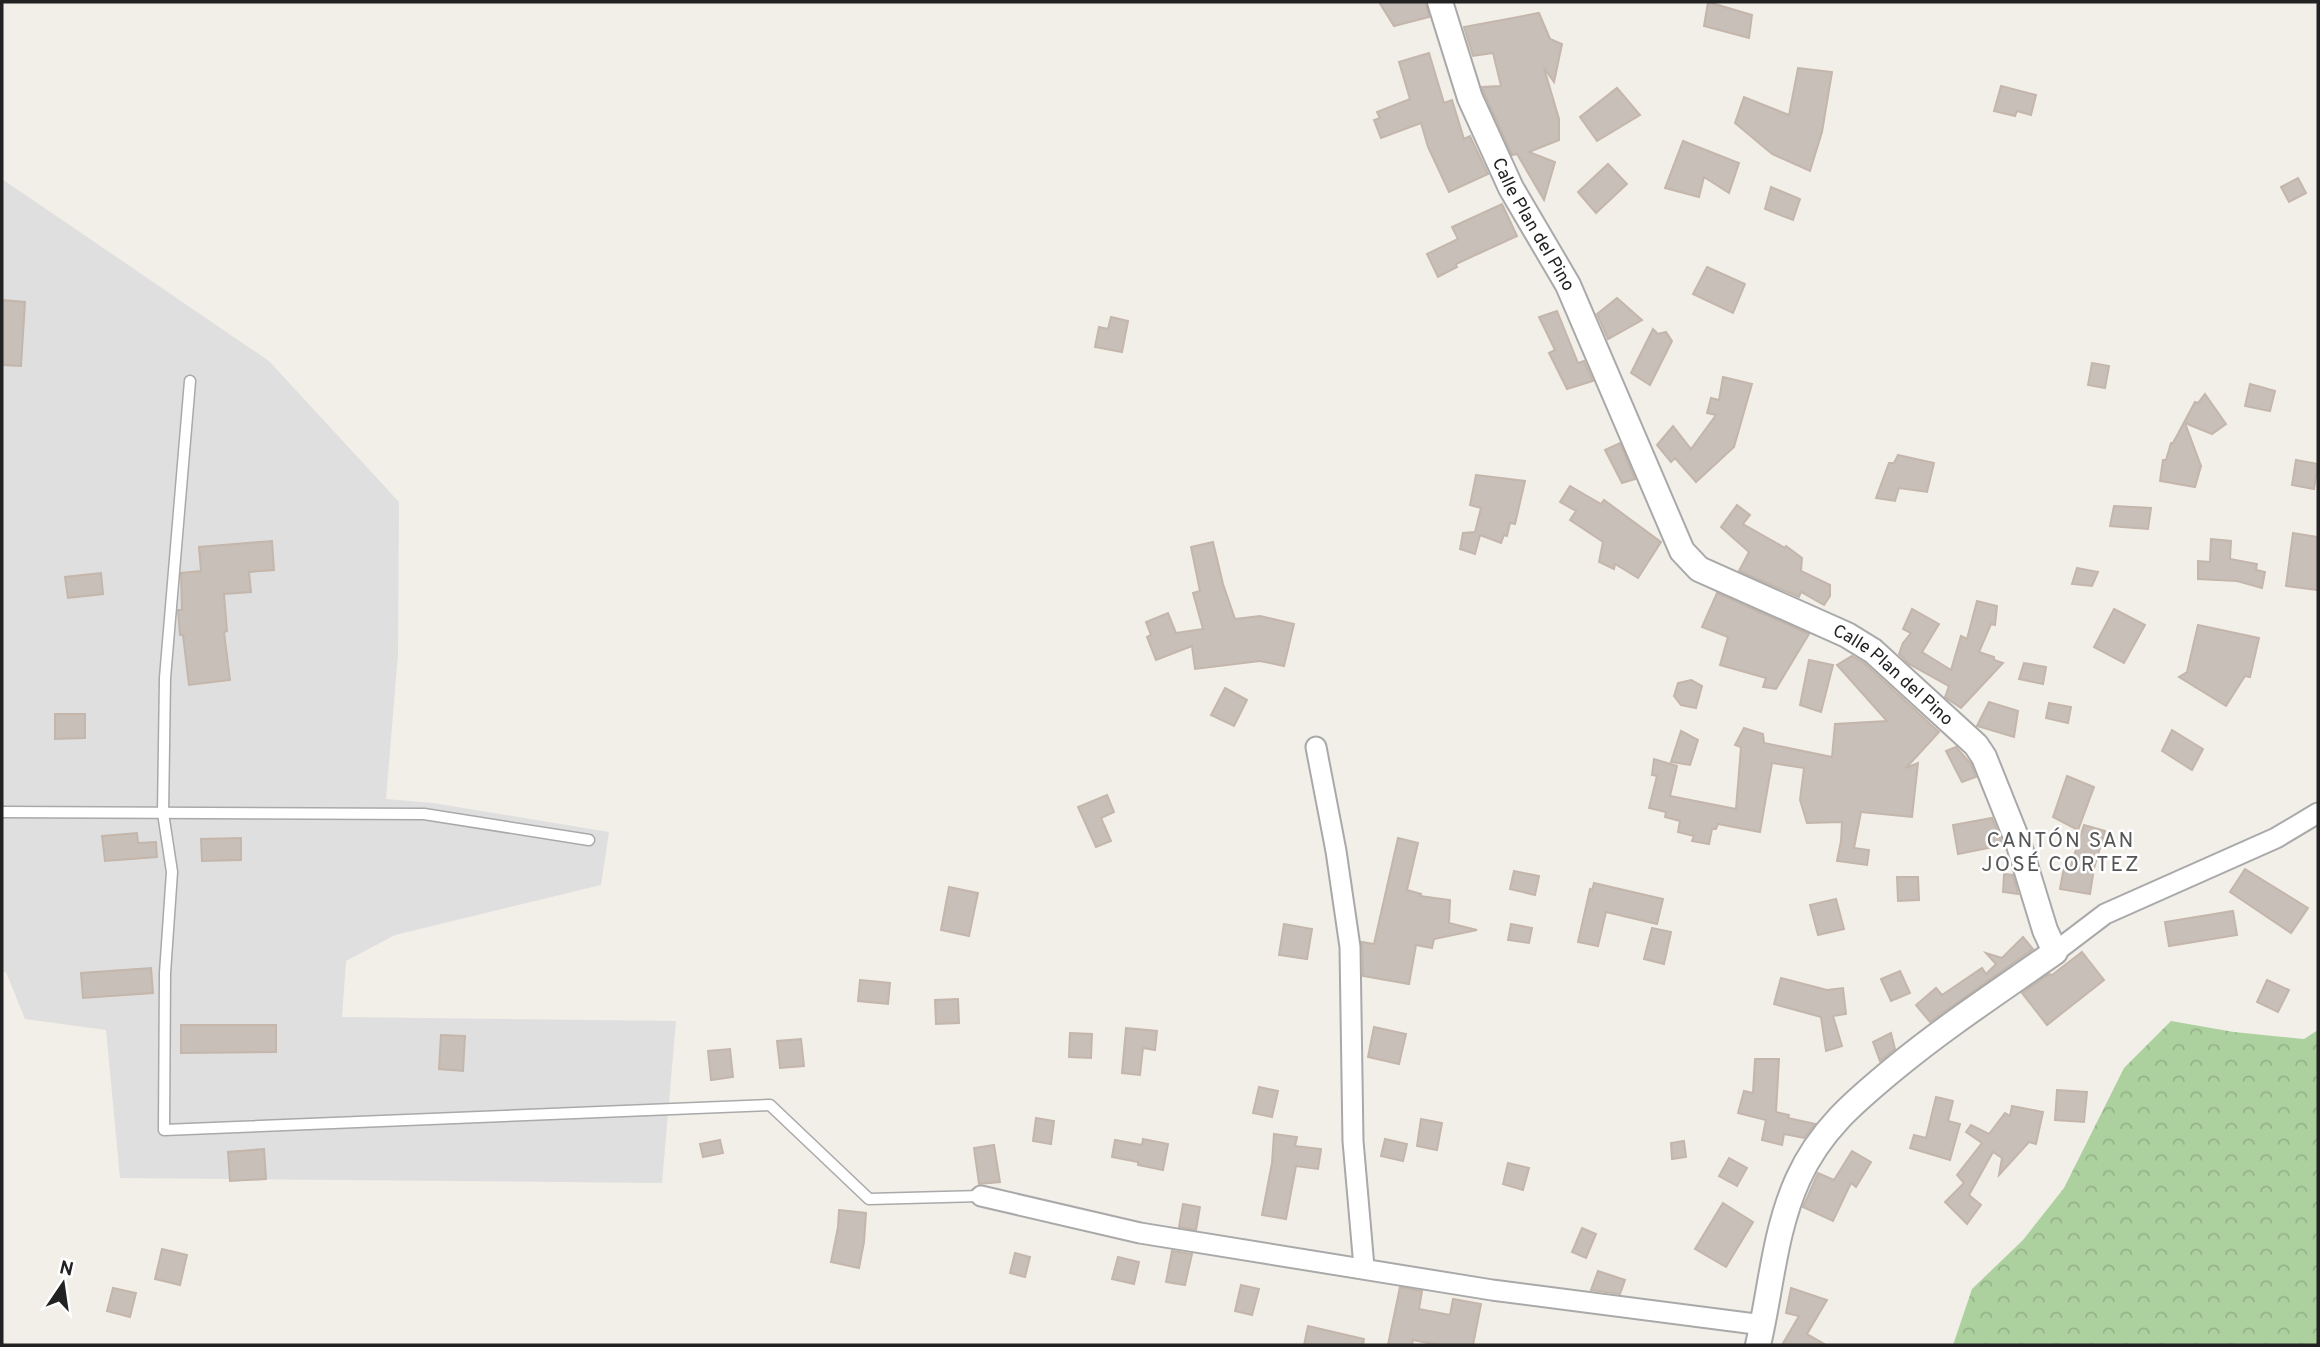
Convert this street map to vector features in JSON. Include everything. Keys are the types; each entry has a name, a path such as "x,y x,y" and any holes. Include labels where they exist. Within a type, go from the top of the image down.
{"street":[{"name":"Calle Plan del Pino","path":"1440,2 1470,97 1511,188 1568,285 1682,551 1699,569 1847,635 1873,651 1976,745 1984,757 2018,842 2045,930 2055,952"},
{"path":"1316,747 1336,851 1350,947 1353,1141 1364,1267"},
{"path":"981,1196 1140,1233 1364,1267 1760,1335 1775,1250 1798,1179 1835,1120 1855,1101 1932,1037 2105,915 2276,838 2318,813"}],"lane":[{"path":"190,381 166,678 163,813 173,872 165,973 164,1130 770,1105 869,1199 981,1196"},
{"path":"2,812 424,814 589,840"}],"shaded area":[{"path":"2,179 269,361 399,502 398,654 386,799 433,803 609,832 601,885 395,935 346,961 342,1017 676,1021 662,1183 120,1178 106,1030 25,1019 6,972 2,972"}],"green space":[{"path":"2171,1021 2234,1032 2304,1039 2318,1030 2318,1345 1953,1345 1972,1289 2023,1240 2064,1188 2124,1068"}],"building":[{"path":"1379,2 1426,2 1429,17 1394,26"},
{"path":"1708,2 1752,15 1749,38 1704,26"},
{"path":"1539,13 1550,39 1562,44 1554,82 1544,68 1559,119 1559,140 1529,152 1555,162 1544,200 1517,154 1512,155 1484,93 1482,87 1501,86 1493,53 1473,56 1464,27"},
{"path":"1429,53 1444,103 1452,100 1464,139 1470,136 1488,174 1449,192 1428,147 1421,123 1381,138 1374,120 1380,118 1377,112 1410,99 1399,62"},
{"path":"1798,68 1832,72 1822,132 1810,171 1772,154 1735,123 1744,97 1789,115"},
{"path":"2001,86 2036,95 2031,115 2017,111 2015,116 1994,111"},
{"path":"1617,88 1640,115 1597,141 1580,117"},
{"path":"1683,141 1739,163 1729,193 1704,177 1699,197 1665,188"},
{"path":"1608,164 1627,184 1596,213 1578,192"},
{"path":"2298,178 2306,193 2289,202 2281,187"},
{"path":"1771,187 1800,199 1793,220 1765,209"},
{"path":"1502,204 1517,236 1456,264 1457,267 1438,277 1427,254 1458,239 1452,227"},
{"path":"1707,267 1745,284 1733,313 1693,294"},
{"path":"1617,298 1642,320 1608,339 1597,314"},
{"path":"2,300 25,302 21,366 2,365"},
{"path":"1557,311 1578,363 1584,361 1593,381 1567,389 1549,353 1555,350 1539,317"},
{"path":"1111,317 1128,321 1122,352 1095,347 1099,327 1108,329"},
{"path":"1653,329 1658,334 1666,332 1672,341 1650,385 1631,373"},
{"path":"2092,363 2109,366 2105,388 2088,385"},
{"path":"1723,377 1752,384 1734,447 1696,482 1675,458 1671,462 1657,445 1673,426 1691,449 1716,415 1707,413 1711,398 1719,400"},
{"path":"2250,384 2275,391 2270,411 2245,406"},
{"path":"2205,394 2226,424 2212,434 2185,423 2201,466 2195,487 2160,481 2163,460 2166,460 2171,443 2195,402 2198,403"},
{"path":"1620,443 1635,479 1622,483 1605,450"},
{"path":"1898,455 1934,463 1927,492 1899,488 1895,501 1876,498 1889,463 1894,463"},
{"path":"2296,460 2318,464 2314,489 2292,485"},
{"path":"1476,475 1525,481 1515,524 1510,523 1507,536 1504,535 1501,543 1480,535 1475,554 1460,549 1463,533 1475,532 1481,508 1470,505"},
{"path":"1570,486 1601,504 1604,500 1661,542 1638,578 1615,564 1614,569 1599,562 1603,542 1570,520 1576,511 1560,502"},
{"path":"1737,505 1750,515 1743,524 1785,548 1786,546 1802,558 1801,571 1830,585 1830,596 1824,605 1801,592 1799,597 1739,571 1749,552 1721,527"},
{"path":"2114,506 2151,508 2148,529 2110,526"},
{"path":"2293,533 2318,537 2318,590 2286,586"},
{"path":"2211,539 2231,541 2230,559 2257,564 2256,570 2265,572 2262,588 2237,581 2198,579 2198,561 2210,562"},
{"path":"272,541 274,570 249,572 251,592 224,594 227,631 224,632 230,680 189,685 178,610 182,610 181,573 201,571 199,547"},
{"path":"1213,542 1235,619 1260,616 1294,624 1284,666 1260,661 1195,669 1192,646 1156,660 1147,637 1151,635 1146,622 1168,613 1176,633 1203,629 1193,593 1200,591 1191,547"},
{"path":"2077,568 2098,572 2092,586 2072,584"},
{"path":"101,573 103,594 68,598 65,577"},
{"path":"1717,593 1809,634 1776,689 1763,687 1766,678 1720,665 1728,637 1702,627"},
{"path":"1977,601 1997,606 1995,625 1991,624 1979,652 2003,663 1961,708 1945,697 1949,686 1909,664 1899,654 1911,633 1903,629 1912,609 1939,624 1922,652 1951,670 1961,636 1967,639"},
{"path":"2114,609 2145,625 2124,663 2094,647"},
{"path":"2198,625 2259,638 2250,677 2245,676 2226,706 2179,677 2187,672"},
{"path":"1852,656 1864,663 1939,732 1906,768 1918,763 1912,817 1861,812 1854,848 1869,850 1867,865 1837,861 1842,822 1807,823 1800,800 1804,768 1772,763 1760,832 1718,824 1716,829 1712,829 1709,844 1692,841 1694,836 1678,832 1680,821 1665,817 1666,812 1649,808 1657,776 1652,775 1654,759 1677,766 1670,796 1736,809 1741,747 1735,745 1744,728 1763,734 1764,743 1832,757 1835,724 1887,721 1837,665"},
{"path":"1809,660 1833,665 1821,712 1800,705"},
{"path":"2024,663 2046,667 2043,684 2019,679"},
{"path":"1691,680 1702,686 1696,708 1681,705 1674,696 1678,683"},
{"path":"1225,688 1247,700 1234,726 1211,715"},
{"path":"1989,702 2018,711 2014,737 1977,726"},
{"path":"2049,703 2071,707 2068,723 2046,718"},
{"path":"55,714 85,714 85,738 55,739"},
{"path":"2172,730 2203,749 2192,770 2162,751"},
{"path":"1681,731 1698,740 1690,765 1671,762"},
{"path":"1956,747 1971,764 1976,777 1962,782 1946,751"},
{"path":"2067,776 2094,787 2078,830 2053,817"},
{"path":"1107,795 1114,812 1101,818 1111,841 1096,847 1078,807"},
{"path":"1992,818 2003,845 1958,854 1953,825"},
{"path":"2084,825 2105,831 2094,868 2090,894 2060,889 2064,867 2070,868"},
{"path":"137,833 138,843 156,842 157,857 105,861 102,836"},
{"path":"241,838 241,860 202,861 201,839"},
{"path":"1398,838 1418,843 1407,890 1421,894 1420,896 1450,900 1449,923 1477,930 1434,939 1432,948 1416,945 1409,984 1363,976 1362,942 1374,944"},
{"path":"2245,869 2308,908 2291,933 2230,892"},
{"path":"1514,871 1539,876 1535,895 1510,889"},
{"path":"2004,874 2013,875 2018,894 2003,892"},
{"path":"1897,877 1918,877 1919,900 1898,901"},
{"path":"1594,883 1663,899 1657,924 1606,912 1598,946 1578,942 1590,889 1592,890"},
{"path":"949,887 978,893 969,936 941,930"},
{"path":"1836,899 1844,929 1818,935 1810,905"},
{"path":"2233,911 2237,935 2169,946 2165,922"},
{"path":"1284,924 1312,929 1307,959 1279,955"},
{"path":"1511,924 1532,928 1529,943 1508,940"},
{"path":"1652,928 1671,932 1664,964 1644,959"},
{"path":"2023,937 2033,949 1930,1022 1916,1005 1936,988 1942,995 1982,968 1986,974 1996,964 1986,953 2002,958"},
{"path":"2082,952 2104,980 2047,1025 2022,993"},
{"path":"151,968 153,993 83,998 81,973"},
{"path":"1900,971 1910,993 1891,1001 1881,979"},
{"path":"1781,978 1827,990 1843,988 1846,1014 1833,1016 1842,1046 1826,1051 1821,1017 1774,1004"},
{"path":"860,980 890,983 888,1004 858,1001"},
{"path":"2267,980 2289,990 2278,1012 2257,1002"},
{"path":"958,999 959,1023 936,1024 935,1000"},
{"path":"181,1025 276,1025 276,1052 181,1053"},
{"path":"1374,1027 1406,1034 1399,1064 1368,1057"},
{"path":"1126,1028 1157,1031 1155,1050 1143,1048 1140,1075 1122,1073"},
{"path":"1070,1033 1092,1034 1091,1058 1069,1057"},
{"path":"1891,1033 1895,1049 1880,1061 1873,1042"},
{"path":"441,1035 465,1036 463,1071 439,1069"},
{"path":"801,1039 804,1066 780,1068 777,1041"},
{"path":"730,1049 733,1077 711,1080 708,1051"},
{"path":"1755,1059 1779,1059 1776,1112 1789,1115 1788,1118 1815,1124 1804,1138 1784,1134 1782,1145 1762,1140 1766,1120 1738,1113 1744,1091 1753,1093"},
{"path":"1259,1087 1278,1091 1272,1117 1253,1113"},
{"path":"2057,1090 2087,1092 2084,1122 2055,1120"},
{"path":"1936,1097 1953,1101 1948,1121 1960,1124 1950,1160 1910,1148 1914,1135 1926,1138"},
{"path":"2012,1106 2043,1112 2036,1144 2029,1142 1999,1175 2002,1158 1993,1152 1969,1195 1981,1205 1967,1224 1945,1202 1964,1183 1957,1175 1982,1143 1966,1132 1971,1125 1989,1134 2005,1113 2010,1116"},
{"path":"1036,1118 1054,1121 1051,1144 1033,1141"},
{"path":"1421,1119 1442,1123 1437,1150 1417,1146"},
{"path":"1274,1134 1297,1137 1295,1146 1321,1149 1318,1169 1296,1166 1286,1219 1262,1215 1272,1163"},
{"path":"1143,1139 1168,1144 1163,1170 1112,1157 1115,1140 1142,1145"},
{"path":"1385,1139 1407,1144 1403,1161 1381,1156"},
{"path":"720,1140 723,1153 703,1157 700,1144"},
{"path":"1684,1141 1686,1157 1672,1159 1671,1143"},
{"path":"994,1145 1000,1182 979,1184 974,1148"},
{"path":"264,1149 266,1179 230,1181 228,1152"},
{"path":"1852,1151 1871,1162 1856,1187 1851,1183 1833,1221 1803,1207 1818,1173 1834,1180"},
{"path":"1729,1158 1747,1168 1737,1186 1719,1176"},
{"path":"1508,1163 1529,1168 1523,1190 1503,1184"},
{"path":"1723,1203 1753,1222 1726,1267 1695,1249"},
{"path":"1183,1204 1200,1207 1196,1230 1179,1227"},
{"path":"839,1210 866,1213 859,1268 831,1262"},
{"path":"1582,1228 1596,1234 1586,1258 1572,1252"},
{"path":"162,1249 187,1255 180,1285 155,1279"},
{"path":"1172,1251 1192,1254 1185,1285 1166,1282"},
{"path":"1015,1253 1030,1257 1025,1277 1010,1273"},
{"path":"1118,1257 1139,1262 1134,1284 1112,1279"},
{"path":"1598,1271 1625,1280 1620,1294 1591,1290"},
{"path":"1241,1285 1259,1289 1252,1315 1235,1311"},
{"path":"1400,1287 1422,1291 1419,1309 1450,1315 1453,1299 1481,1304 1473,1345 1438,1345 1413,1340 1412,1345 1388,1345"},
{"path":"113,1288 136,1293 130,1317 107,1311"},
{"path":"1791,1288 1827,1300 1807,1334 1826,1345 1782,1345 1799,1316 1786,1313"},
{"path":"1308,1326 1364,1339 1363,1345 1304,1345"}],"district":[{"name":"CANTÓN SAN JOSÉ CORTEZ","path":"2061,852"}]}
